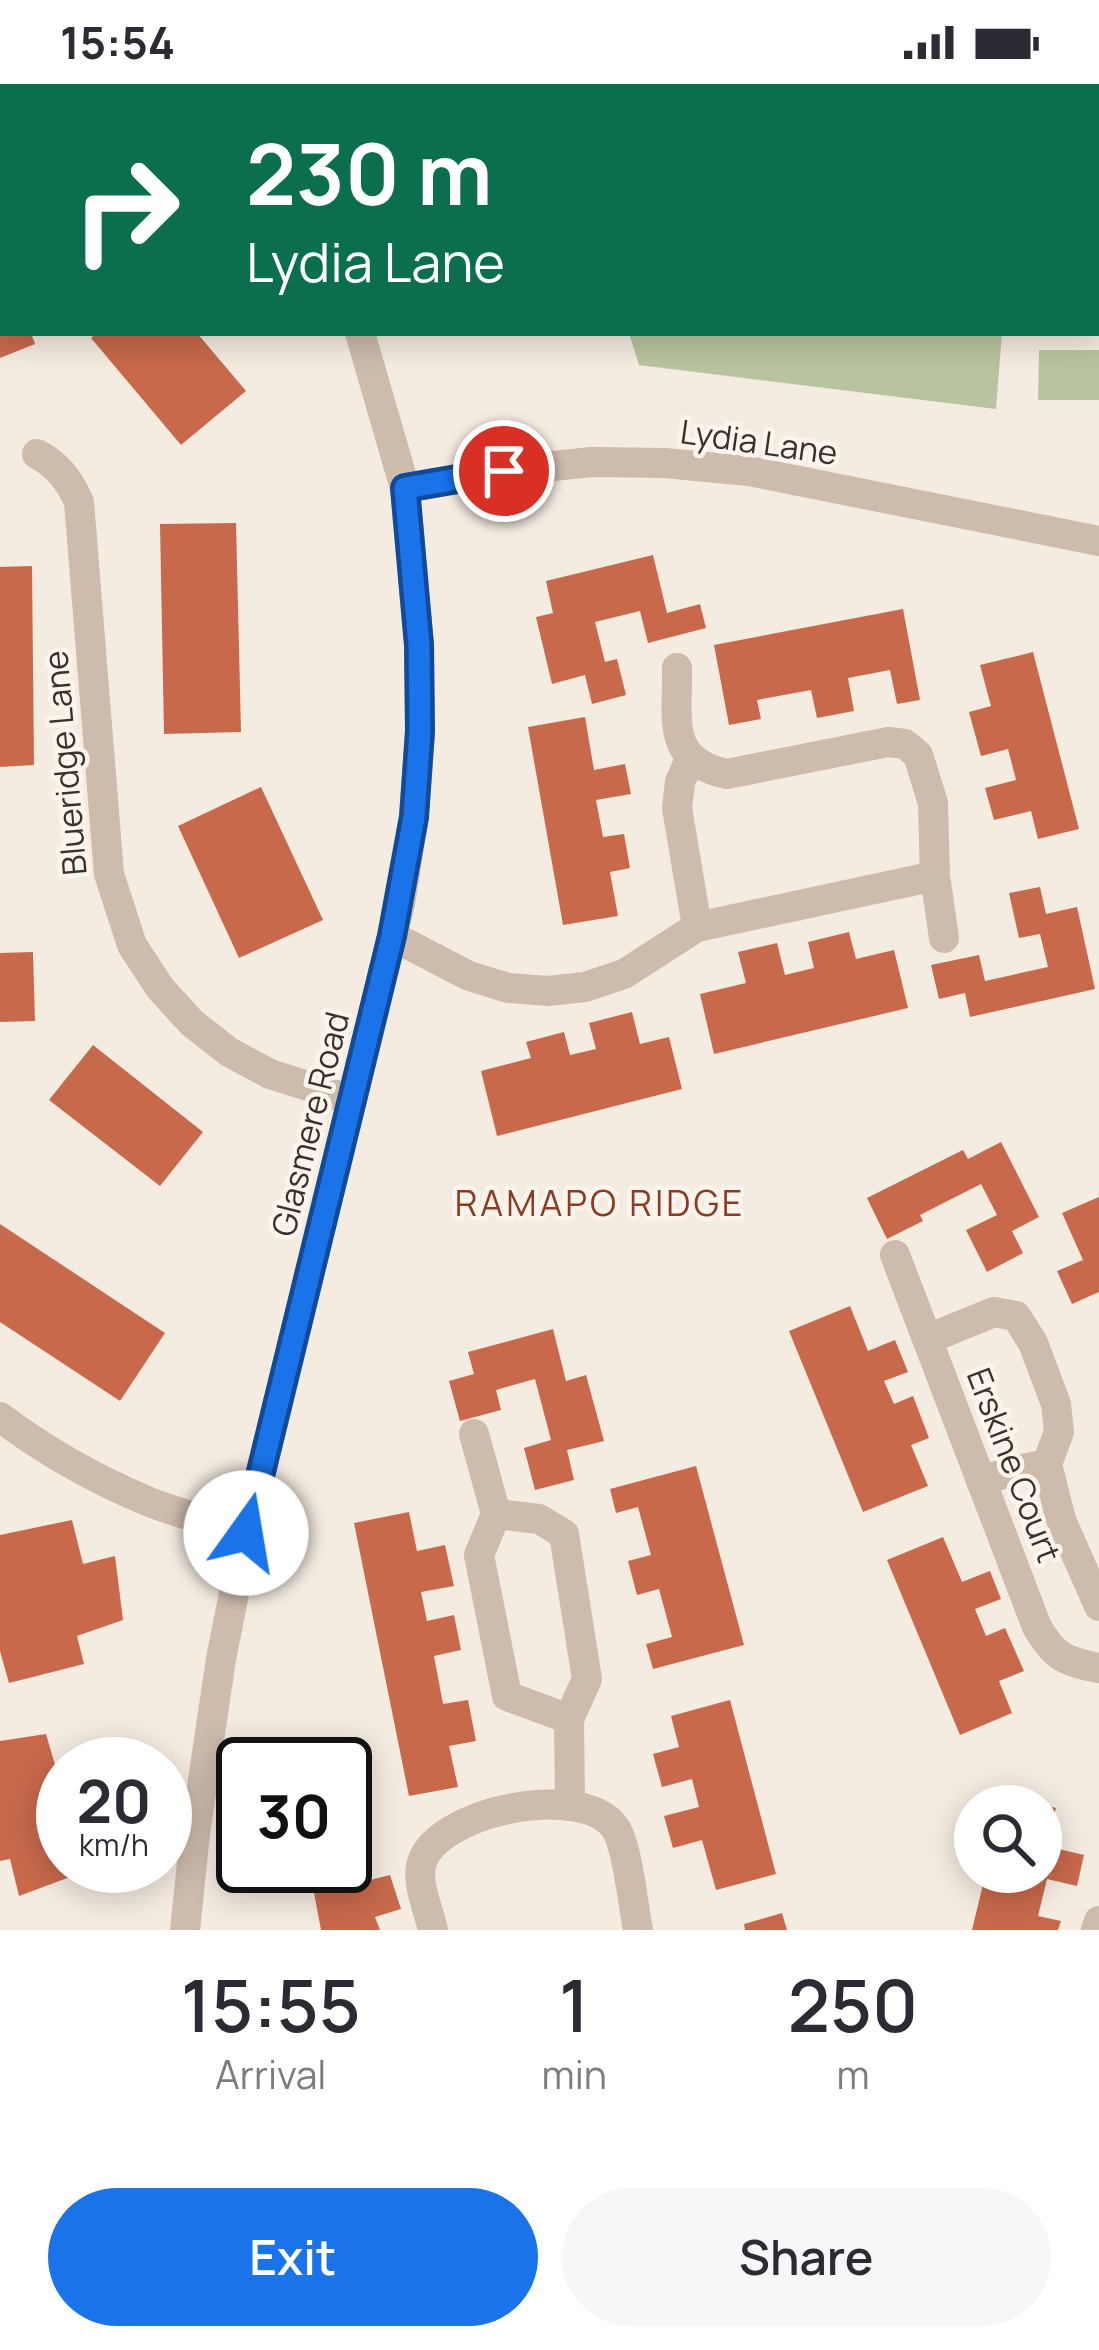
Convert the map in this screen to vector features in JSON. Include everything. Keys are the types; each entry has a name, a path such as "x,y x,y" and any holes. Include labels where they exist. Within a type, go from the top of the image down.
{"street":[{"name":"Glasmere Road","path":"185,1930 221,1659 246,1533 392,936 414,817 419,645 405,488 361,336"},
{"name":"Blueridge Lane","path":"37,454 70,481 79,502 109,874 132,944 160,988 191,1023 229,1052 270,1074 352,1100"},
{"name":"Lydia Lane","path":"405,488 592,462 664,463 749,472 1099,542"},
{"path":"676,668 678,742 706,770 727,774 888,742 905,745 918,755 933,803 935,876 944,938"},
{"path":"690,759 676,808 697,926"},
{"path":"392,936 469,976 508,988 585,987 624,974 697,926 935,876"},
{"name":"Erskine Court","path":"896,1255 1037,1627 1049,1647 1068,1662 1099,1668"},
{"path":"928,1339 994,1312 1016,1316 1034,1343 1056,1403 1059,1432 1047,1464 1061,1520 1099,1606"},
{"path":"0,1417 81,1470 150,1502 246,1533"},
{"path":"474,1434 496,1514 479,1555 507,1696 568,1719"},
{"path":"981,1481 1047,1464"},
{"path":"496,1514 539,1519 564,1534 587,1679 568,1719 570,1806"},
{"path":"433,1930 421,1864 441,1834 542,1803 589,1808 618,1832 638,1930"}],"green space":[{"path":"630,336 1002,336 996,409 639,365"},
{"path":"1039,350 1099,350 1099,400 1038,400"}],"building":[{"path":"0,336 32,336 35,344 0,358"},
{"path":"200,336 246,391 181,445 91,338"},
{"path":"236,523 241,732 164,734 160,524"},
{"path":"653,555 667,613 700,604 706,628 648,643 640,611 595,622 605,662 617,659 626,695 592,704 585,675 552,684 536,617 553,613 546,581"},
{"path":"32,566 34,765 0,767 0,567"},
{"path":"903,609 920,700 897,704 890,670 848,678 854,711 817,718 811,690 757,700 761,719 729,725 714,645"},
{"path":"1033,652 1079,829 1038,839 1031,811 994,820 985,788 1016,780 1008,749 981,756 969,712 991,706 980,665"},
{"path":"585,717 594,770 625,764 631,794 596,800 603,837 624,834 630,868 610,872 618,916 563,925 528,727"},
{"path":"261,787 323,920 239,958 178,826"},
{"path":"1040,887 1046,914 1077,907 1095,989 970,1017 965,993 939,999 931,965 979,955 985,981 1048,967 1040,934 1019,938 1009,893"},
{"path":"849,932 856,959 894,950 908,1008 714,1054 700,994 746,983 738,952 777,943 785,975 814,968 808,942"},
{"path":"33,952 35,1021 0,1022 0,953"},
{"path":"632,1012 640,1044 669,1037 682,1089 497,1136 481,1071 531,1058 526,1042 564,1032 570,1055 596,1049 589,1023"},
{"path":"93,1045 203,1132 160,1186 49,1100"},
{"path":"1001,1142 1039,1217 1012,1231 1023,1253 987,1272 966,1230 997,1215 981,1184 920,1215 923,1221 887,1239 867,1198 963,1150 968,1159"},
{"path":"1099,1197 1099,1292 1072,1304 1057,1271 1083,1260 1062,1213"},
{"path":"0,1224 165,1333 120,1401 0,1322"},
{"path":"850,1306 868,1351 895,1340 908,1372 884,1381 894,1404 913,1396 929,1438 911,1445 928,1486 863,1512 789,1331"},
{"path":"553,1329 566,1381 586,1375 604,1441 567,1450 574,1480 535,1490 524,1448 551,1440 535,1379 496,1390 501,1410 460,1421 449,1381 474,1374 468,1352"},
{"path":"696,1466 744,1645 653,1669 646,1644 672,1637 659,1589 637,1595 628,1561 651,1555 638,1507 616,1513 610,1489"},
{"path":"409,1512 417,1551 445,1545 454,1586 421,1592 427,1621 454,1615 461,1650 434,1656 443,1704 468,1700 476,1741 449,1746 458,1787 409,1796 354,1523"},
{"path":"72,1520 83,1564 115,1556 123,1620 77,1636 84,1664 9,1683 0,1651 0,1535"},
{"path":"943,1537 962,1582 990,1571 1001,1599 975,1609 986,1636 1005,1628 1024,1671 999,1681 1012,1713 960,1735 887,1560"},
{"path":"730,1700 776,1874 716,1890 702,1840 673,1848 664,1816 699,1807 692,1779 662,1787 653,1754 679,1747 671,1716"},
{"path":"46,1734 47,1737 36,1737 36,1890 19,1896 10,1859 0,1861 0,1741"},
{"path":"1062,1850 1084,1855 1077,1886 1062,1882"},
{"path":"390,1875 401,1909 375,1917 380,1930 321,1930 314,1893 372,1893 372,1880"},
{"path":"981,1893 1044,1893 1038,1916 1061,1921 1058,1930 972,1930"},
{"path":"782,1913 787,1930 745,1930 744,1924"}],"district":[{"name":"RAMAPO RIDGE","path":"600,1203"}],"route":[{"path":"246,1533 400,904 414,817 419,645 405,488 504,471"}]}
